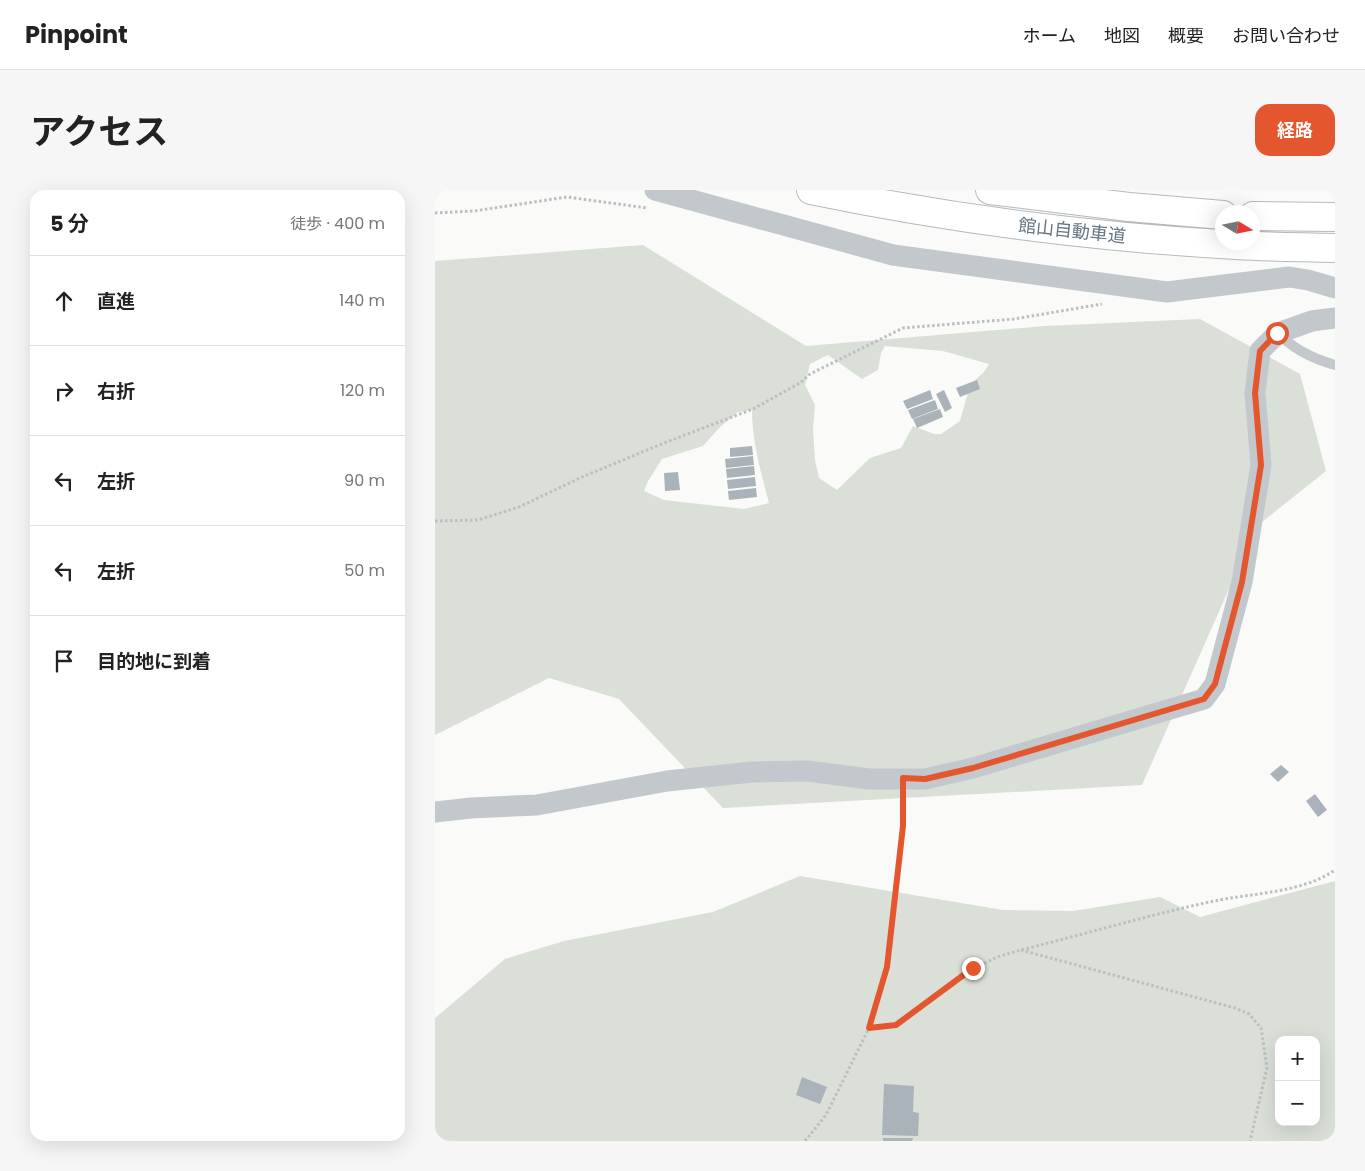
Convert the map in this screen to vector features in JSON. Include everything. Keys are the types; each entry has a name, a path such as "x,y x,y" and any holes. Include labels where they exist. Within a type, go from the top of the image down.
{"highway":[{"name":"館山自動車道","path":"811,190 975,220 1129,237 1237,245 1335,248"},
{"name":"館山自動車道","path":"990,190 1129,207 1215,214"},
{"path":"1260,216 1335,218"}],"street":[{"path":"655,190 893,255 1167,292 1289,277 1308,280 1335,288"},
{"path":"435,812 471,808 537,805 667,781 752,772 808,771 869,779 925,779 973,768 1204,699 1215,684 1242,582 1261,465 1255,393 1260,351 1277,333 1312,321 1335,318"}],"lane":[{"path":"1277,333 1288,344 1323,362 1335,364"}],"path":[{"path":"435,214 474,211 567,197"},
{"path":"435,521 478,520 519,507 591,473 753,409 800,383 810,374 903,328 1014,320 1109,302"},
{"path":"805,1141 826,1115 869,1028 887,967 903,826 903,778"},
{"path":"869,1028 896,1025 973,968 997,958 1021,950 1215,901 1284,889 1326,876 1335,870"},
{"path":"1021,950 1235,1008 1249,1014 1261,1028 1267,1068 1250,1141"}],"shaded area":[{"path":"643,245 806,346 1045,326 1200,319 1300,374 1326,471 1257,526 1142,785 723,808 619,699 549,678 435,735 435,261","holes":["885,346 943,351 989,364 984,372 970,385 960,421 941,434 934,434 913,426 901,448 870,458 837,490 819,478 815,460 813,429 815,405 805,385 810,364 828,355 862,379 878,370 881,353","752,410 755,445 769,503 744,509 664,500 644,491 662,459 703,446 719,428 738,412"]},
{"path":"800,876 1003,910 1073,911 1160,897 1200,917 1335,881 1335,1141 435,1141 435,1018 505,959 564,941 713,912"}],"building":[{"path":"977,380 980,389 960,397 956,388"},
{"path":"930,390 933,399 907,409 903,401"},
{"path":"944,390 952,408 945,412 936,394"},
{"path":"935,400 938,409 912,419 908,410"},
{"path":"940,409 943,417 917,428 913,419"},
{"path":"752,446 753,455 730,457 730,448"},
{"path":"753,456 754,465 726,468 725,459"},
{"path":"754,466 755,475 727,478 726,469"},
{"path":"678,472 680,490 665,491 664,473"},
{"path":"755,477 756,486 728,489 727,480"},
{"path":"756,488 757,497 729,500 728,491"},
{"path":"1281,765 1289,772 1278,782 1270,774"},
{"path":"1315,794 1327,810 1318,817 1306,801"},
{"path":"802,1077 827,1087 820,1104 796,1095"},
{"path":"884,1084 914,1086 913,1112 919,1113 918,1136 882,1135"},
{"path":"883,1138 913,1138 912,1141 883,1141"}],"route":[{"path":"973,968 896,1025 869,1028 887,967 903,826 903,778 925,779 973,768 1204,699 1215,684 1242,582 1261,465 1255,393 1260,351 1277,333"}]}
